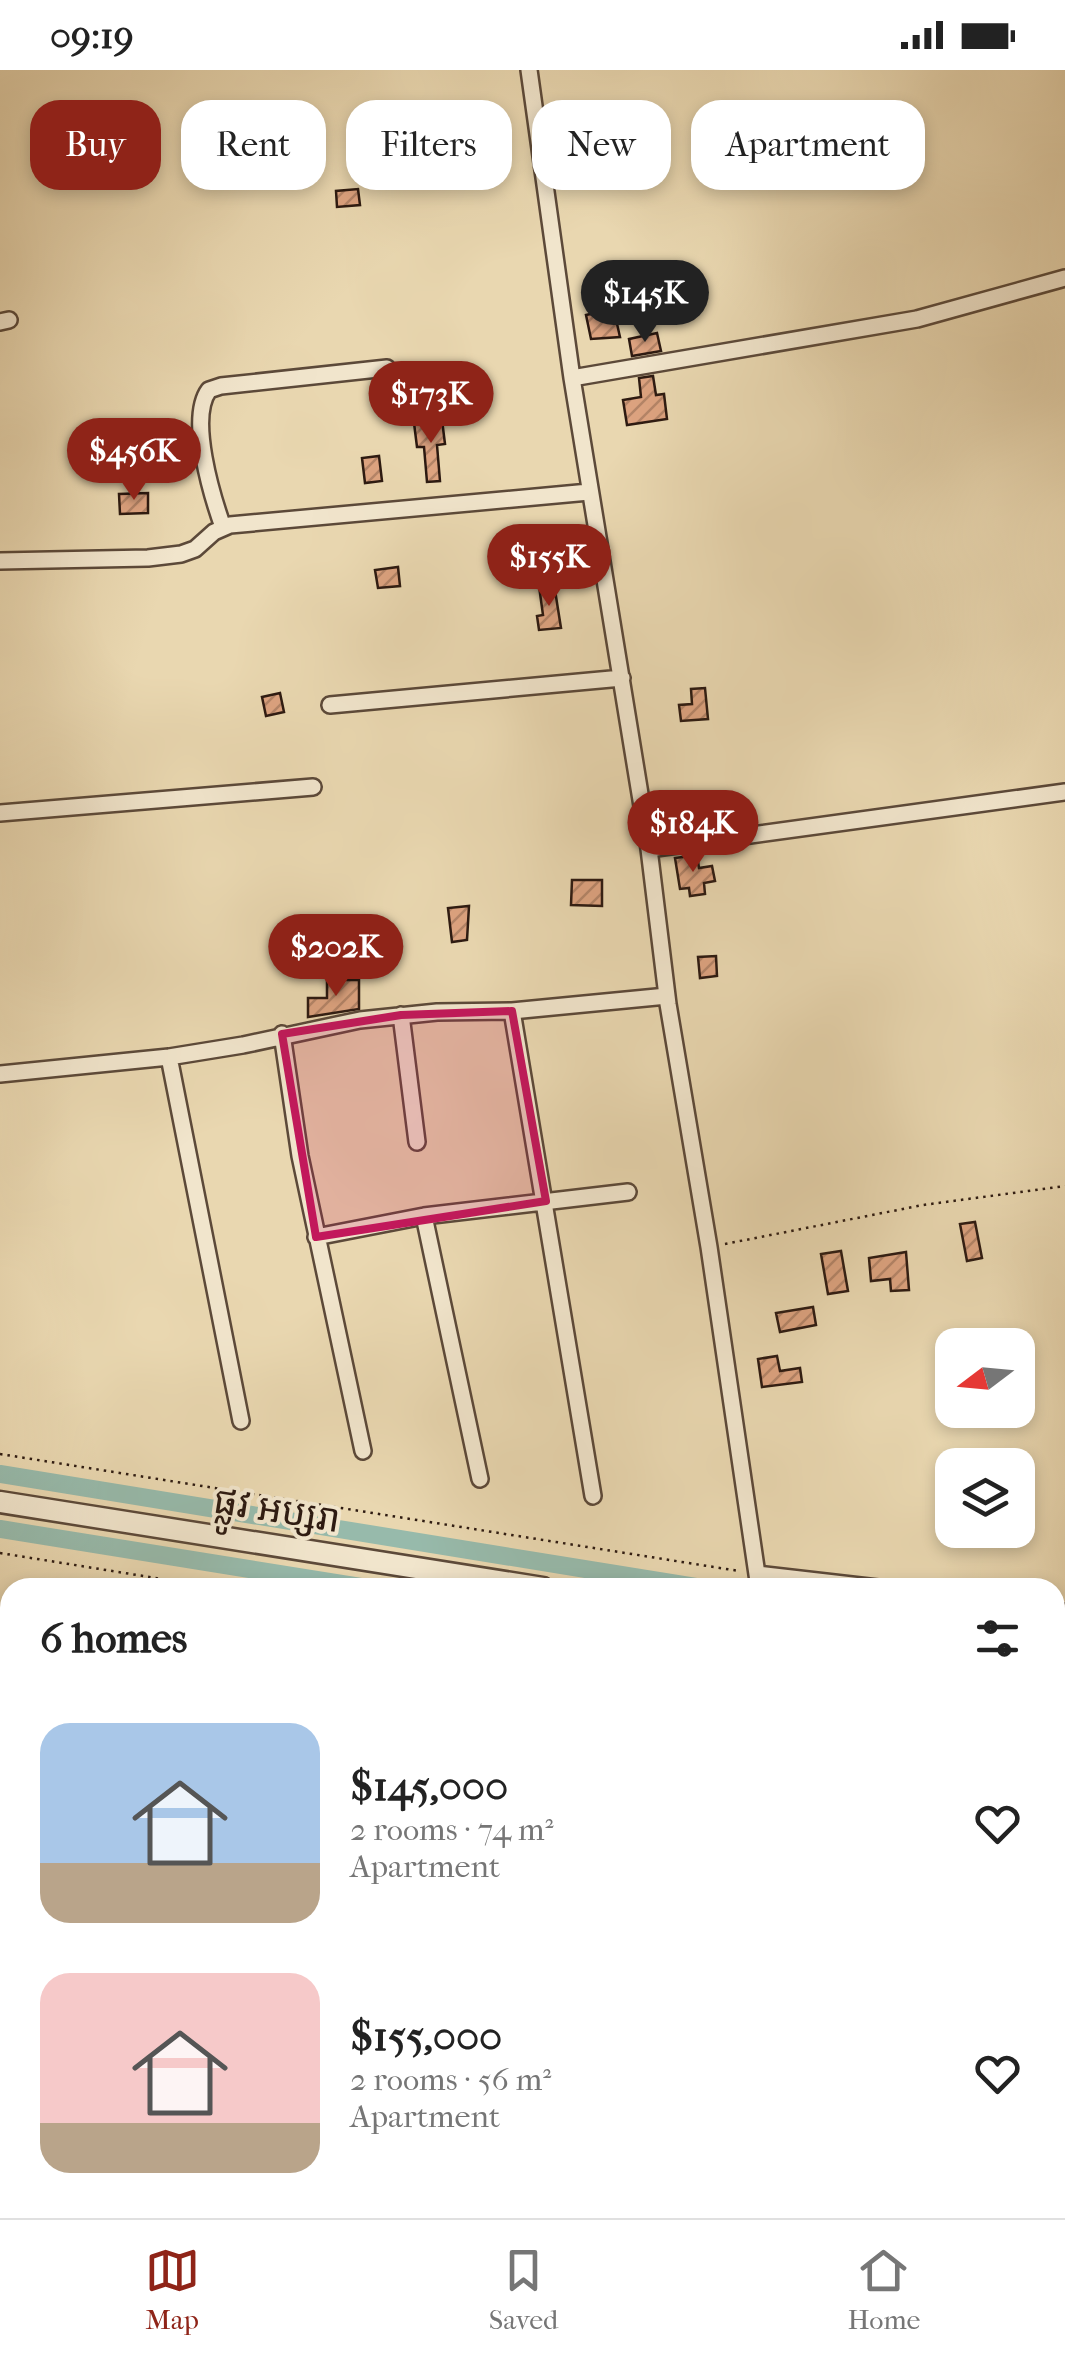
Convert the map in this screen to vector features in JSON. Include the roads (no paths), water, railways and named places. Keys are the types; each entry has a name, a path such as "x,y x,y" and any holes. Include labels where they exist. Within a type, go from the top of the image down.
{"street":[{"path":"528,70 758,1578"},
{"path":"572,378 917,318 1065,278"},
{"path":"223,527 204,463 202,408 210,390 386,368"},
{"path":"0,561 148,558 195,549 223,527 590,492"},
{"path":"330,705 622,678"},
{"path":"0,814 313,787"},
{"path":"649,849 1065,792"},
{"path":"0,1074 169,1057 402,1015 512,1011 667,996"},
{"path":"512,1011 593,1496"},
{"path":"402,1015 417,1142"},
{"path":"282,1034 300,1156 363,1451"},
{"path":"169,1057 241,1421"},
{"path":"316,1237 424,1216 628,1192"},
{"path":"424,1216 480,1479"},
{"name":"ផ្លូវ អប្សរា","path":"0,1502 481,1578"}],"waterway":[{"path":"0,1474 640,1578"},
{"path":"0,1529 305,1578"}]}
